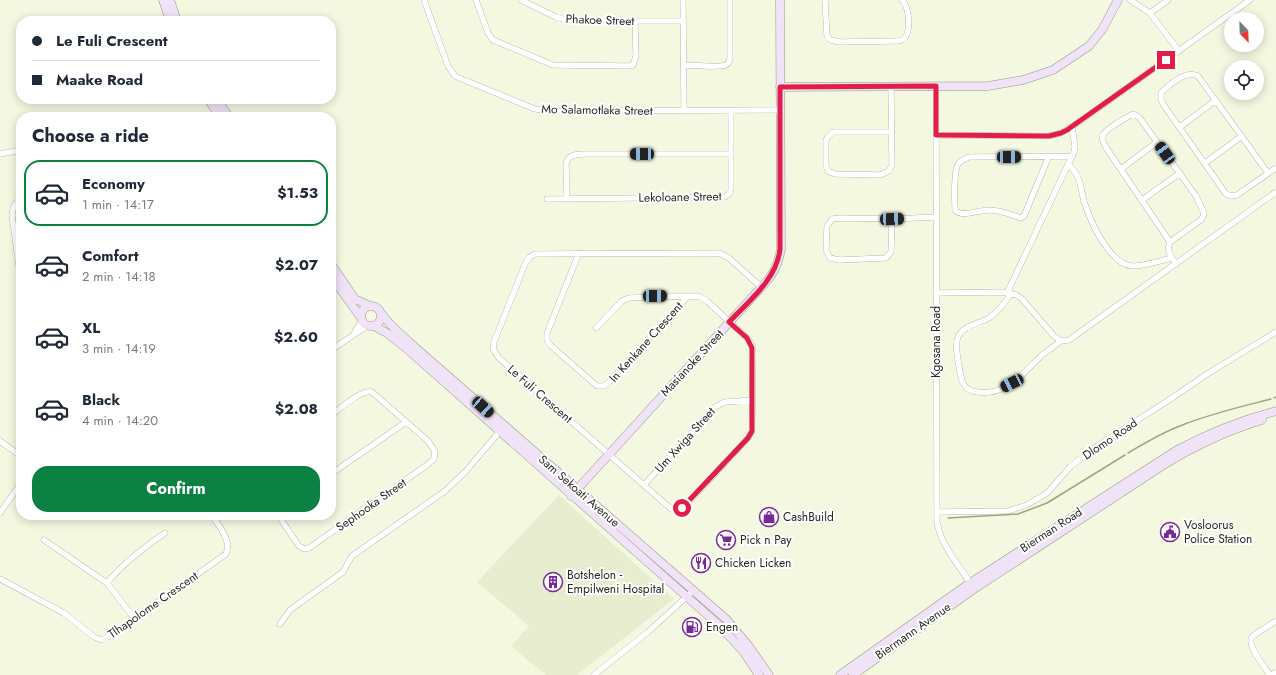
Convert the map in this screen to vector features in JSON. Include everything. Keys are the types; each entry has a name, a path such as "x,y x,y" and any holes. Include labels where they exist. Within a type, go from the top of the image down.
{"street":[{"path":"163,0 168,16"},
{"path":"170,0 175,16"},
{"name":"Mo Salamotlaka Street","path":"424,0 449,69 455,76 543,111 780,110"},
{"path":"476,0 488,33 493,40 557,66 633,65 636,56 635,21"},
{"name":"Phakoe Street","path":"521,0 556,17 569,21 684,21"},
{"path":"683,0 684,111"},
{"path":"684,65 726,65 728,63 730,57 730,0"},
{"name":"Masianoke Street","path":"571,496 761,288 775,268 779,258 780,249 780,0"},
{"path":"825,0 827,36 830,40 840,42 896,42 902,40 906,34 908,25 906,5 902,0"},
{"path":"780,87 995,86 1035,77 1053,70 1078,54 1095,40 1118,0"},
{"path":"1130,0 1150,13 1179,51"},
{"path":"1150,13 1168,0"},
{"path":"936,135 1049,136 1061,133 1250,0"},
{"path":"1268,173 1198,76 1195,74 1184,77 1161,93 1161,99 1226,194 1230,196 1239,194 1276,168"},
{"path":"891,86 892,165 891,168 886,173 880,175 832,174 828,171 826,166 826,140 833,132 891,132"},
{"name":"Kgosana Road","path":"936,86 937,522 941,538 972,586"},
{"path":"1180,127 1216,100"},
{"name":"Lekoloane Street","path":"547,198 725,197 731,190 731,111"},
{"path":"1170,242 1104,143 1102,137 1103,134 1126,117 1136,115 1158,142 1199,202 1204,215 1198,222 1170,242 1168,249 1176,264"},
{"path":"1072,126 1075,146 1073,156 1005,302 995,313 965,329 958,336 957,346 962,383 972,391 985,392 1004,388 1021,377 1042,356 1061,341 1069,340 1074,337 1276,192"},
{"path":"1205,162 1242,136"},
{"path":"1121,169 1158,142"},
{"path":"0,154 16,151"},
{"path":"567,198 566,164 572,155 731,154"},
{"path":"1050,156 1024,216 1020,218 1005,212 990,210 963,214 958,213 955,210 955,177 958,165 964,159 969,157 1050,156 1073,156"},
{"path":"1069,165 1079,179 1084,204 1093,226 1107,248 1116,257 1126,264 1133,266 1172,258"},
{"path":"1142,200 1180,173"},
{"path":"16,202 12,215 16,244"},
{"path":"892,219 891,252 886,258 839,260 832,259 828,255 826,250 827,226 832,219 936,217"},
{"name":"In Kenkane Crescent","path":"579,253 547,333 547,340 550,345 597,386 604,386 609,382 688,296"},
{"name":"Le Fuli Crescent","path":"596,328 622,301 628,298 697,296 703,298 747,338 752,348 753,426 750,434 678,511 673,510 499,358 493,349 494,342 526,262 535,254 719,253 729,258 761,288"},
{"path":"336,271 355,299 378,308 381,313 380,322 366,323 336,346"},
{"name":"Sam Sekoati Avenue","path":"336,283 366,323 387,333 400,343 686,597 728,635 750,659 759,675"},
{"path":"936,293 1009,293 1016,295 1021,298 1054,336 1061,341"},
{"path":"366,323 363,310 370,306"},
{"name":"Sam Sekoati Avenue","path":"381,313 409,342 694,590 734,628 756,655 769,675"},
{"name":"Dlomo Road","path":"937,512 1008,511 1027,505 1047,493 1071,466 1105,440 1207,374 1276,332"},
{"path":"336,411 361,394 370,392 375,394 406,422 336,471"},
{"name":"Um Xwiga Street","path":"644,485 715,407 726,402 753,400"},
{"name":"Bierman Road","path":"840,675 1177,450 1224,427 1276,411"},
{"name":"Bierman Road","path":"972,586 1188,450 1240,427 1276,417"},
{"name":"Sephooka Street","path":"281,520 299,546 304,549 309,548 421,470 431,462 435,455 435,451 431,444 406,422"},
{"path":"280,624 290,610 343,572 352,556 445,491 466,471 500,431"},
{"path":"0,441 16,452"},
{"path":"1,511 16,490"},
{"name":"Tlhapolome Crescent","path":"0,579 64,613 97,639 102,640 226,554 228,549 226,538 215,520"},
{"path":"107,583 128,560 165,533"},
{"path":"44,540 107,583 134,618"},
{"name":"Biermann Avenue","path":"853,675 972,586"},
{"path":"594,675 648,632 694,590"},
{"path":"1276,622 1253,636 1251,642 1252,648 1271,675 1276,672"}],"shaded area":[{"path":"559,495 674,599 577,675 546,675 511,646 529,626 477,582"}],"waterway":[{"path":"1128,453 1160,435 1191,422 1271,399"},
{"path":"948,518 1018,514 1047,503 1125,455"}],"place":[{"name":"CashBuild","path":"769,517"},
{"name":"Vosloorus Police Station","path":"1170,532"},
{"name":"Pick n Pay","path":"726,540"},
{"name":"Chicken Licken","path":"701,563"},
{"name":"Botshelon - Empilweni Hospital","path":"553,582"},
{"name":"Engen","path":"692,627"}],"route":[{"path":"682,508 748,438 752,431 752,348 747,338 729,322 767,281 779,258 780,87 936,86 936,135 1049,136 1067,130 1166,60"}]}
